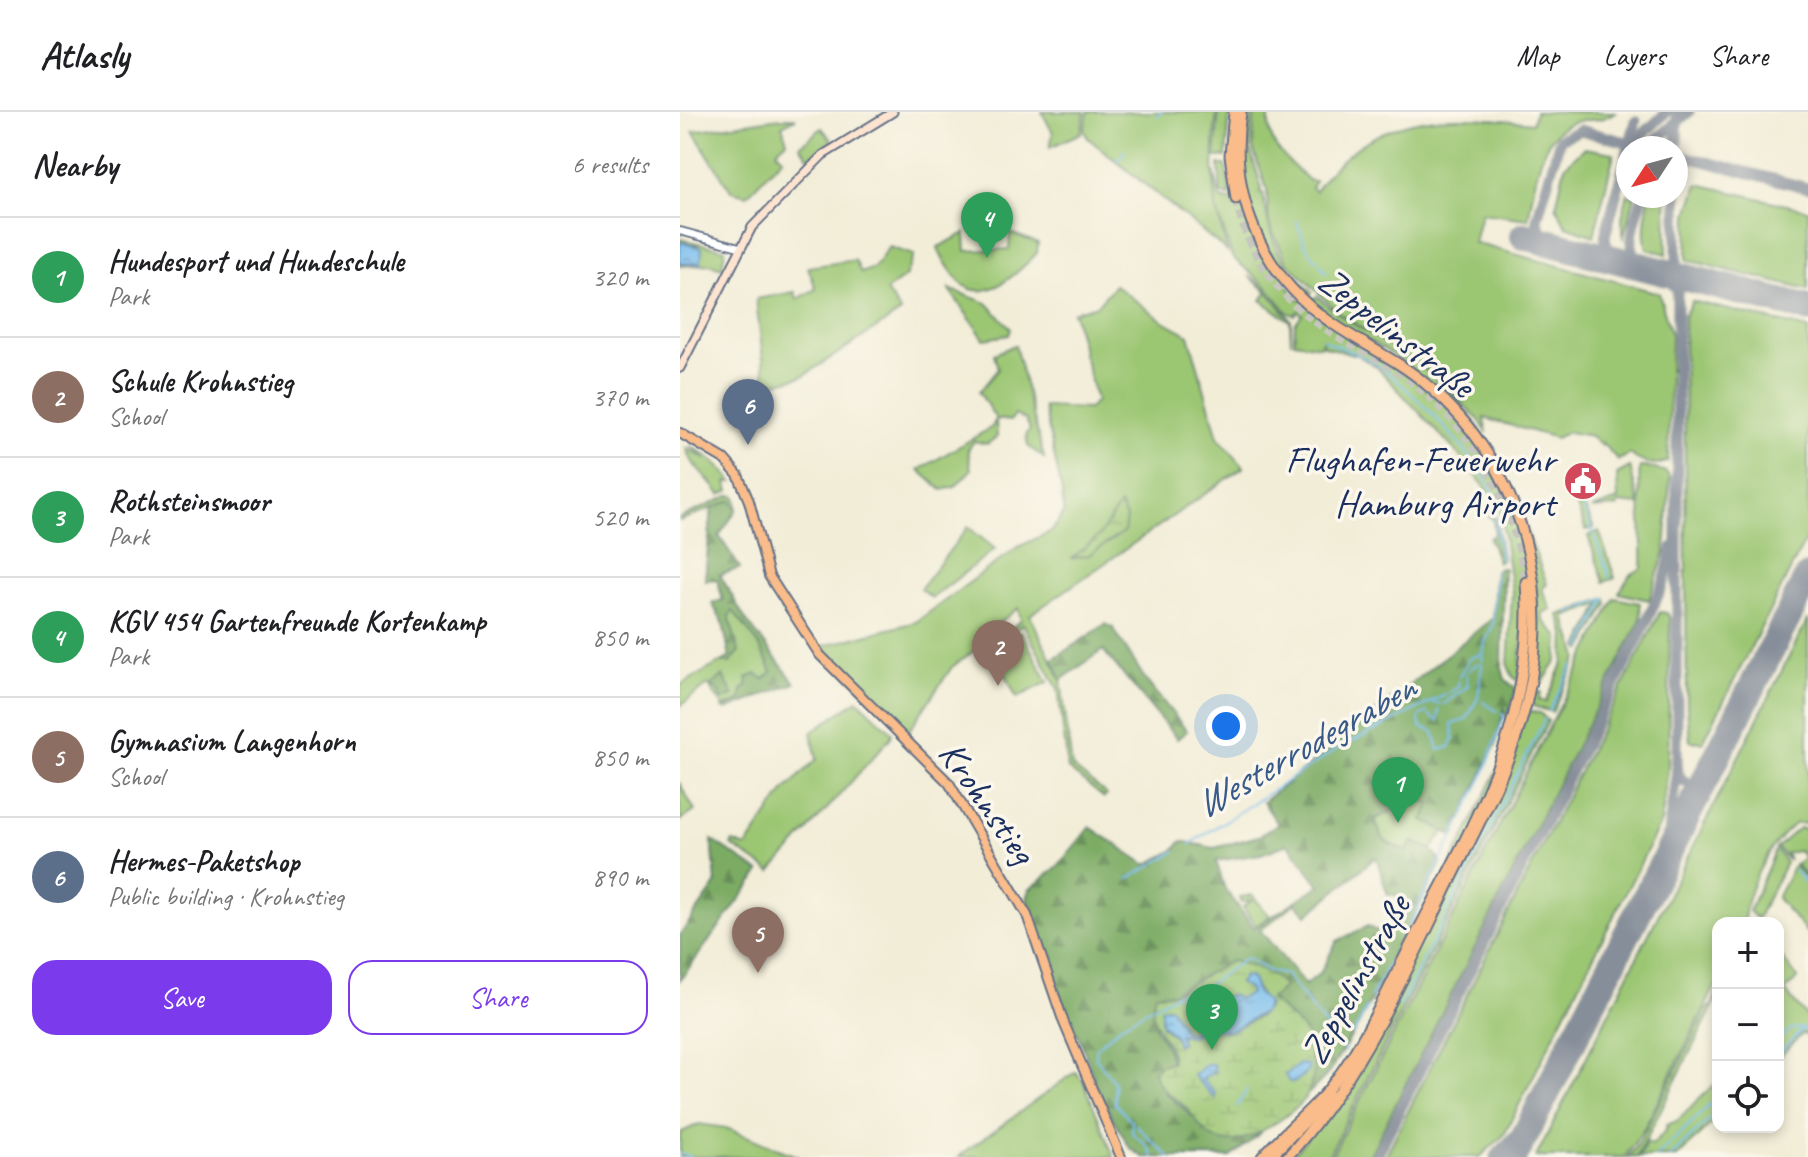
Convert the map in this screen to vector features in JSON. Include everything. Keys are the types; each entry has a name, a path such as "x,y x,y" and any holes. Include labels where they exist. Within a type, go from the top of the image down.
{"highway":[{"path":"1234,112 1230,155 1236,199"},
{"name":"Zeppelinstraße","path":"1241,112 1238,147 1242,192 1266,254 1289,286 1318,314 1411,372 1461,418 1486,450 1508,491 1527,543 1533,578 1536,622 1532,668 1521,723 1506,765 1410,963 1344,1081"},
{"name":"Zeppelinstraße","path":"1262,1157 1330,1088 1349,1062 1491,784 1513,728 1524,681 1528,622 1526,582"},
{"path":"1270,1157 1344,1081"},
{"path":"1287,1157 1322,1117 1344,1081"}],"main road":[{"path":"680,368 739,247 757,220 823,155 893,112"},
{"name":"Krohnstieg","path":"680,433 730,464 744,487 772,582 808,638 834,670 944,776 1014,889 1032,928 1064,1023 1121,1157"},
{"name":"Krohnstieg","path":"680,439 712,457 728,471 752,516"}],"street":[{"path":"680,231 739,247"}],"green space":[{"path":"1042,112 1085,112 1081,133 1050,147 1053,133"},
{"path":"1088,112 1217,112 1214,182 1227,251 1088,138 1084,131"},
{"path":"1219,112 1230,112 1226,157 1215,157"},
{"path":"1244,112 1251,112 1250,150 1262,189 1260,193 1263,193 1277,248 1290,271 1312,292 1309,297 1312,300 1317,296 1341,316 1419,365 1446,389 1468,413 1500,465 1547,584 1542,589 1551,609 1543,613 1543,620 1559,637 1557,661 1543,682 1532,685 1537,636 1536,590 1529,547 1515,506 1496,468 1471,431 1441,397 1397,358 1337,322 1313,303 1291,281 1274,257 1259,230 1243,173 1241,143"},
{"path":"1254,112 1270,112 1270,133 1274,143 1293,166 1310,181 1315,181 1311,188 1315,191 1336,165 1360,146 1384,132 1411,123 1468,118 1532,123 1535,112 1615,112 1605,118 1574,122 1552,137 1540,163 1528,219 1481,213 1474,243 1659,293 1671,335 1668,461 1648,463 1631,454 1618,460 1591,436 1568,432 1556,438 1484,418 1487,433 1480,421 1436,376 1339,313 1287,262 1269,224 1267,189 1253,149"},
{"path":"796,118 782,125 787,141 776,151 783,158 747,195 731,191 693,131"},
{"path":"822,128 832,140 809,158 800,146"},
{"path":"1584,148 1614,153 1594,236 1566,226 1556,206 1565,166"},
{"path":"1219,165 1226,165 1230,196 1221,194"},
{"path":"1214,171 1220,198 1227,201 1242,198 1245,209 1294,295 1412,376 1453,413 1491,464 1513,508 1528,563 1519,681 1513,677 1508,666 1512,593 1501,514 1496,501 1461,457 1376,366 1357,355 1323,346 1322,341 1320,346 1294,342 1295,324 1302,314 1298,311 1295,315 1288,313 1267,287 1232,257 1216,207"},
{"path":"1698,184 1808,210 1808,290 1687,260 1688,214"},
{"path":"1624,208 1632,208 1623,239"},
{"path":"1648,208 1666,208 1667,254 1647,249"},
{"path":"965,233 966,251 1009,249 1010,233 1038,243 1037,253 1008,280 985,290 974,290 954,275 938,247"},
{"path":"680,239 725,249 722,268 710,264 695,265 698,245 680,242"},
{"path":"889,247 914,255 905,277 886,291 901,312 803,376 766,385 756,299 795,292 797,299 816,289 808,267 855,260 861,273 874,268"},
{"path":"1249,276 1266,289 1291,320 1291,342 1290,321 1261,300 1268,292"},
{"path":"1115,285 1162,320 1189,335 1218,437 1244,467 1030,615 1061,680 1072,767 1107,795 1104,798 1068,769 1058,689 1023,624 1006,638 1003,635 1021,620 1018,608 975,643 978,648 952,667 908,732 844,673 822,646 916,622 1016,548 1052,531 1064,513 1044,407 1089,409 1096,401 1073,312 1097,305"},
{"path":"949,289 987,303 1011,328 1009,335 984,339"},
{"path":"1692,301 1808,329 1808,535 1703,742 1690,741 1687,707 1684,316"},
{"path":"1015,345 1044,458 1028,446 1026,435 1030,429 1026,420 1015,415 1010,421 996,419 979,392 998,369 994,354"},
{"path":"996,419 997,437 987,444 974,441 968,450 971,470 955,487 942,490 919,470 992,427"},
{"path":"690,446 714,461 728,476 733,482 727,482 729,491 720,495 692,461 686,448 707,460"},
{"path":"1630,467 1639,505 1618,503 1617,507 1592,509 1618,500 1617,474"},
{"path":"1640,467 1666,472 1670,478 1665,552 1649,600 1619,593 1630,575 1642,568 1639,473"},
{"path":"731,495 736,497 737,509 719,536 740,568 720,575 745,619 795,683 726,710 708,685 680,706 680,685 730,657 723,623 712,603 723,601 717,579 705,580 712,508 680,521 680,518"},
{"path":"1581,499 1594,528 1586,530 1575,501"},
{"path":"731,500 737,509 719,536 740,568 720,575 745,619 795,683 726,710 723,708 741,700 742,690 748,685 747,678 756,674 764,679 772,672 759,645 733,611 729,616 739,652 730,663 721,663 730,657 723,623 712,603 723,600 717,579 705,580 712,508"},
{"path":"1120,505 1126,518 1124,532 1089,555 1071,559 1099,536"},
{"path":"1489,509 1496,517 1502,560 1498,562 1489,538 1495,534 1493,520 1485,511"},
{"path":"968,527 995,549 932,598 920,589"},
{"path":"1599,531 1615,578 1604,582 1588,536"},
{"path":"1504,568 1502,668 1505,679 1516,689 1508,721 1504,709 1496,744 1454,836 1423,820 1430,804 1423,802 1409,804 1375,819 1379,832 1389,844 1407,851 1412,842 1422,845 1433,851 1441,863 1358,1026 1327,1075 1308,1094 1312,1056 1294,1021 1270,998 1271,994 1280,992 1279,981 1231,961 1173,993 1160,993 1155,1028 1169,1052 1165,1093 1198,1122 1219,1135 1231,1138 1262,1132 1231,1157 1143,1157 1130,1148 1100,1095 1080,1039 1068,1019 1027,900 1029,890 1058,866 1090,827 1147,865 1173,851 1182,841 1214,848 1259,836 1278,824 1263,802 1493,618 1495,571","holes":["1288,844 1320,885 1254,928 1225,889 1216,861 1261,854","1376,857 1388,895 1396,895 1406,913 1376,931 1368,926 1337,941 1320,973 1305,985 1260,930 1296,903 1307,915"]},
{"path":"1606,598 1607,605 1582,650 1579,647 1601,604 1565,617 1578,657 1552,712 1533,706 1530,694 1541,692 1539,700 1546,702 1564,662 1565,633 1559,615"},
{"path":"1615,598 1640,603 1641,619 1369,1157 1331,1157"},
{"path":"1660,612 1667,613 1670,618 1668,770 1661,822 1504,1135 1480,1157 1385,1157"},
{"path":"1808,619 1808,824 1796,823 1768,855 1754,882 1744,917 1712,917 1712,993 1644,1129 1625,1157 1536,1157"},
{"path":"1106,624 1113,628 1147,682 1187,731 1177,739 1103,650 1061,680 1053,659"},
{"path":"1021,631 1048,682 1017,698 991,647"},
{"path":"723,676 734,696 722,700 718,691 710,686"},
{"path":"858,700 892,732 891,737 771,872 731,845 733,842 746,847 785,790 817,759 811,732"},
{"path":"1527,711 1540,713 1548,721 1328,1157 1291,1157 1326,1116"},
{"path":"680,784 695,811 680,821"},
{"path":"1423,801 1430,804 1433,823 1444,832 1432,849 1412,842 1407,851 1383,841 1375,819 1410,803"},
{"path":"1799,828 1808,829 1808,879 1796,865 1804,857 1799,851 1786,853 1789,861 1777,847"},
{"path":"712,840 760,872 680,980 680,935 716,884"},
{"path":"1776,849 1786,863 1758,917 1749,911"},
{"path":"1794,865 1808,881 1808,934 1777,898"},
{"path":"1252,895 1270,916 1256,926 1243,907 1252,900 1241,902 1240,897"},
{"path":"1784,960 1798,978 1785,991 1808,1018 1808,1037 1803,1033 1784,1052"},
{"path":"1231,961 1273,976 1284,987 1270,999 1306,1032 1313,1073 1304,1099 1271,1126 1244,1139 1222,1141 1210,1136 1186,1108 1163,1089 1154,1072 1160,1065 1172,1062 1153,1016 1155,994 1173,993","holes":["1249,977 1268,1007 1260,1016 1230,1031 1205,1029 1194,1035 1179,1034 1181,1042 1162,1026 1161,1008 1170,1007 1186,1033 1195,1030 1200,1018 1225,1020 1230,1011 1223,997 1238,999 1249,996 1249,989 1239,983"]},
{"path":"1708,1007 1712,1009 1637,1157 1628,1157 1639,1143"},
{"path":"1075,1072 1083,1080 1114,1157 958,1157"},
{"path":"1712,1087 1712,1123 1677,1157 1639,1157 1647,1142 1652,1145 1667,1129 1666,1125 1677,1121"},
{"path":"699,1124 726,1128 799,1157 680,1157 680,1133"}],"water":[{"path":"680,242 702,248 701,263 680,264"},
{"path":"1244,976 1252,979 1257,994 1267,1002 1265,1011 1230,1031 1205,1029 1191,1036 1179,1034 1181,1042 1177,1045 1175,1036 1161,1023 1161,1008 1170,1007 1186,1033 1195,1030 1199,1018 1225,1020 1230,1011 1221,998 1232,995 1239,999 1250,994 1249,989 1239,983"},
{"path":"1207,1064 1213,1064 1215,1071 1202,1079 1215,1093 1215,1098 1193,1075"},
{"path":"1300,1064 1308,1065 1308,1071 1295,1082 1289,1082 1285,1075"}],"waterway":[{"path":"1157,116 1162,112"},
{"path":"1117,161 1125,151"},
{"path":"1297,221 1305,245 1317,261"},
{"path":"1320,264 1326,273"},
{"path":"1326,341 1375,363 1412,394 1477,466 1496,499"},
{"path":"1582,503 1610,578"},
{"path":"1494,513 1501,560"},
{"path":"1482,660 1485,642 1493,625 1496,571"},
{"path":"1569,613 1605,599"},
{"path":"1581,648 1606,599"},
{"name":"Westerrodegraben","path":"1459,677 1469,659 1483,653"},
{"path":"1468,671 1478,663"},
{"path":"1419,719 1420,727 1434,732 1439,750 1450,747 1454,739 1452,724 1466,720 1478,698 1482,664"},
{"path":"1549,711 1573,665"},
{"path":"1444,704 1468,686 1466,675"},
{"name":"Westerrodegraben","path":"1450,692 1458,687 1459,681"},
{"name":"Westerrodegraben","path":"1190,844 1337,749 1447,694"},
{"path":"1483,702 1497,711"},
{"name":"Westerrodegraben","path":"1433,703 1440,704"},
{"path":"1429,715 1438,721 1439,710"},
{"path":"1420,716 1427,712"},
{"path":"1408,926 1483,777 1504,717 1502,714"},
{"path":"1400,1006 1545,719"},
{"path":"1128,879 1176,851"},
{"path":"1795,871 1808,886"},
{"path":"1371,997 1406,931"},
{"path":"1153,1157 1147,1145 1132,1133 1132,1121 1115,1104 1115,1083 1096,1058 1097,1047 1124,1023 1176,994 1206,986 1246,958 1268,971 1286,975 1345,1051"},
{"path":"1353,1034 1368,1007"},
{"path":"1784,1048 1804,1028"},
{"path":"1784,1035 1791,1029 1808,1028"},
{"path":"1237,1106 1247,1090"},
{"path":"1656,1157 1712,1103"},
{"path":"1670,1157 1712,1117"},
{"path":"1136,1125 1169,1157"},
{"path":"680,1154 691,1157"}],"taxiway":[{"path":"1641,136 1667,112"},
{"path":"1644,900 1668,836 1677,770 1677,112"},
{"path":"1660,136 1689,112"},
{"path":"1621,261 1608,251 1605,236 1636,121"},
{"path":"1553,244 1542,235 1537,219 1560,139 1580,130 1616,139"},
{"path":"1688,157 1808,188"},
{"path":"1639,208 1632,246 1634,255 1649,269"},
{"path":"1662,272 1675,287"},
{"path":"1376,1157 1643,629 1664,582 1673,547"},
{"path":"1677,770 1689,784 1706,778"},
{"path":"1495,1157 1527,1122 1547,1092"}],"runway":[{"path":"1524,236 1808,309"},
{"path":"1514,1157 1808,577"}],"tunnel":[{"path":"1236,199 1259,259 1284,293 1315,321 1411,381 1455,422 1473,445 1501,496 1512,524 1526,582"}],"place":[{"name":"KGV 454 Gartenfreunde Kortenkamp","path":"987,258"},
{"name":"Hermes-Paketshop","path":"748,445"},
{"name":"Flughafen-Feuerwehr Hamburg Airport","path":"1583,481"},
{"name":"Schule Krohnstieg","path":"998,686"},
{"name":"Hundesport und Hundeschule","path":"1398,823"},
{"name":"Gymnasium Langenhorn","path":"758,973"},
{"name":"Rothsteinsmoor","path":"1212,1050"}]}
